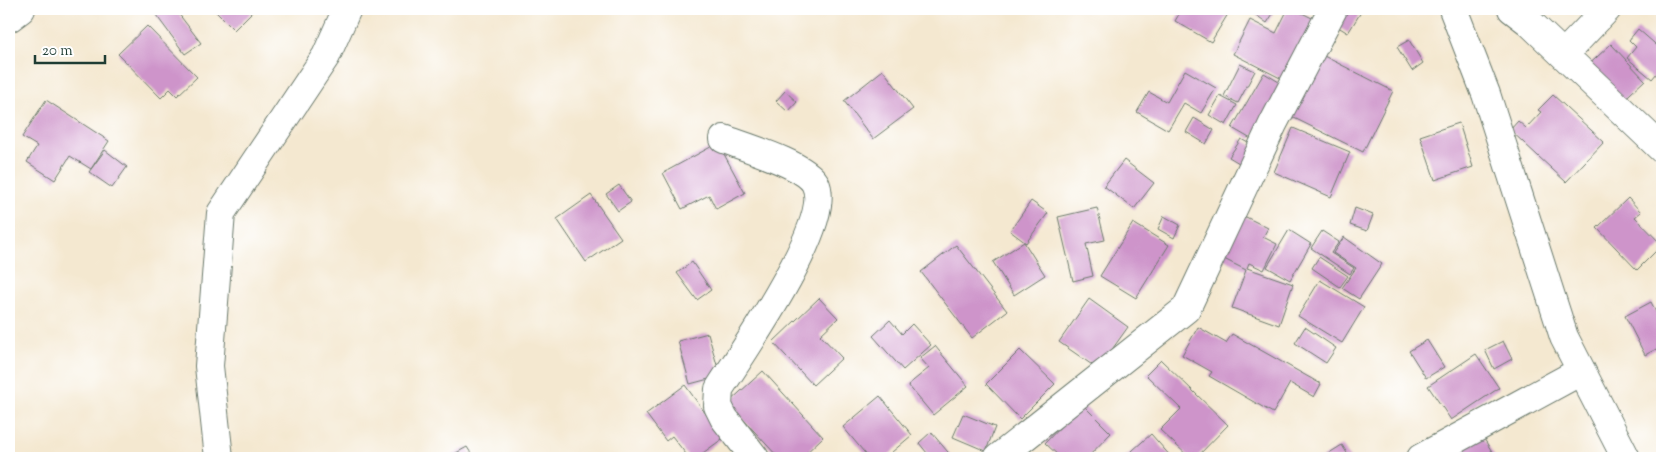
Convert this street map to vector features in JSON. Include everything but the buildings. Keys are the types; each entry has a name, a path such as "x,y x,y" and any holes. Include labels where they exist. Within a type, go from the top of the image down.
{"street":[{"path":"9,18 21,9"},
{"path":"219,458 209,366 221,213 326,56 348,9"},
{"path":"998,458 1186,310 1273,124 1333,9"},
{"path":"1453,9 1486,94 1564,338 1626,458"},
{"path":"1512,9 1564,54 1662,149"},
{"path":"1564,54 1606,9"},
{"path":"724,139 804,171 815,184 817,200 816,218 777,298 719,388 718,406 724,418 755,458"},
{"path":"1421,458 1581,371"}]}
